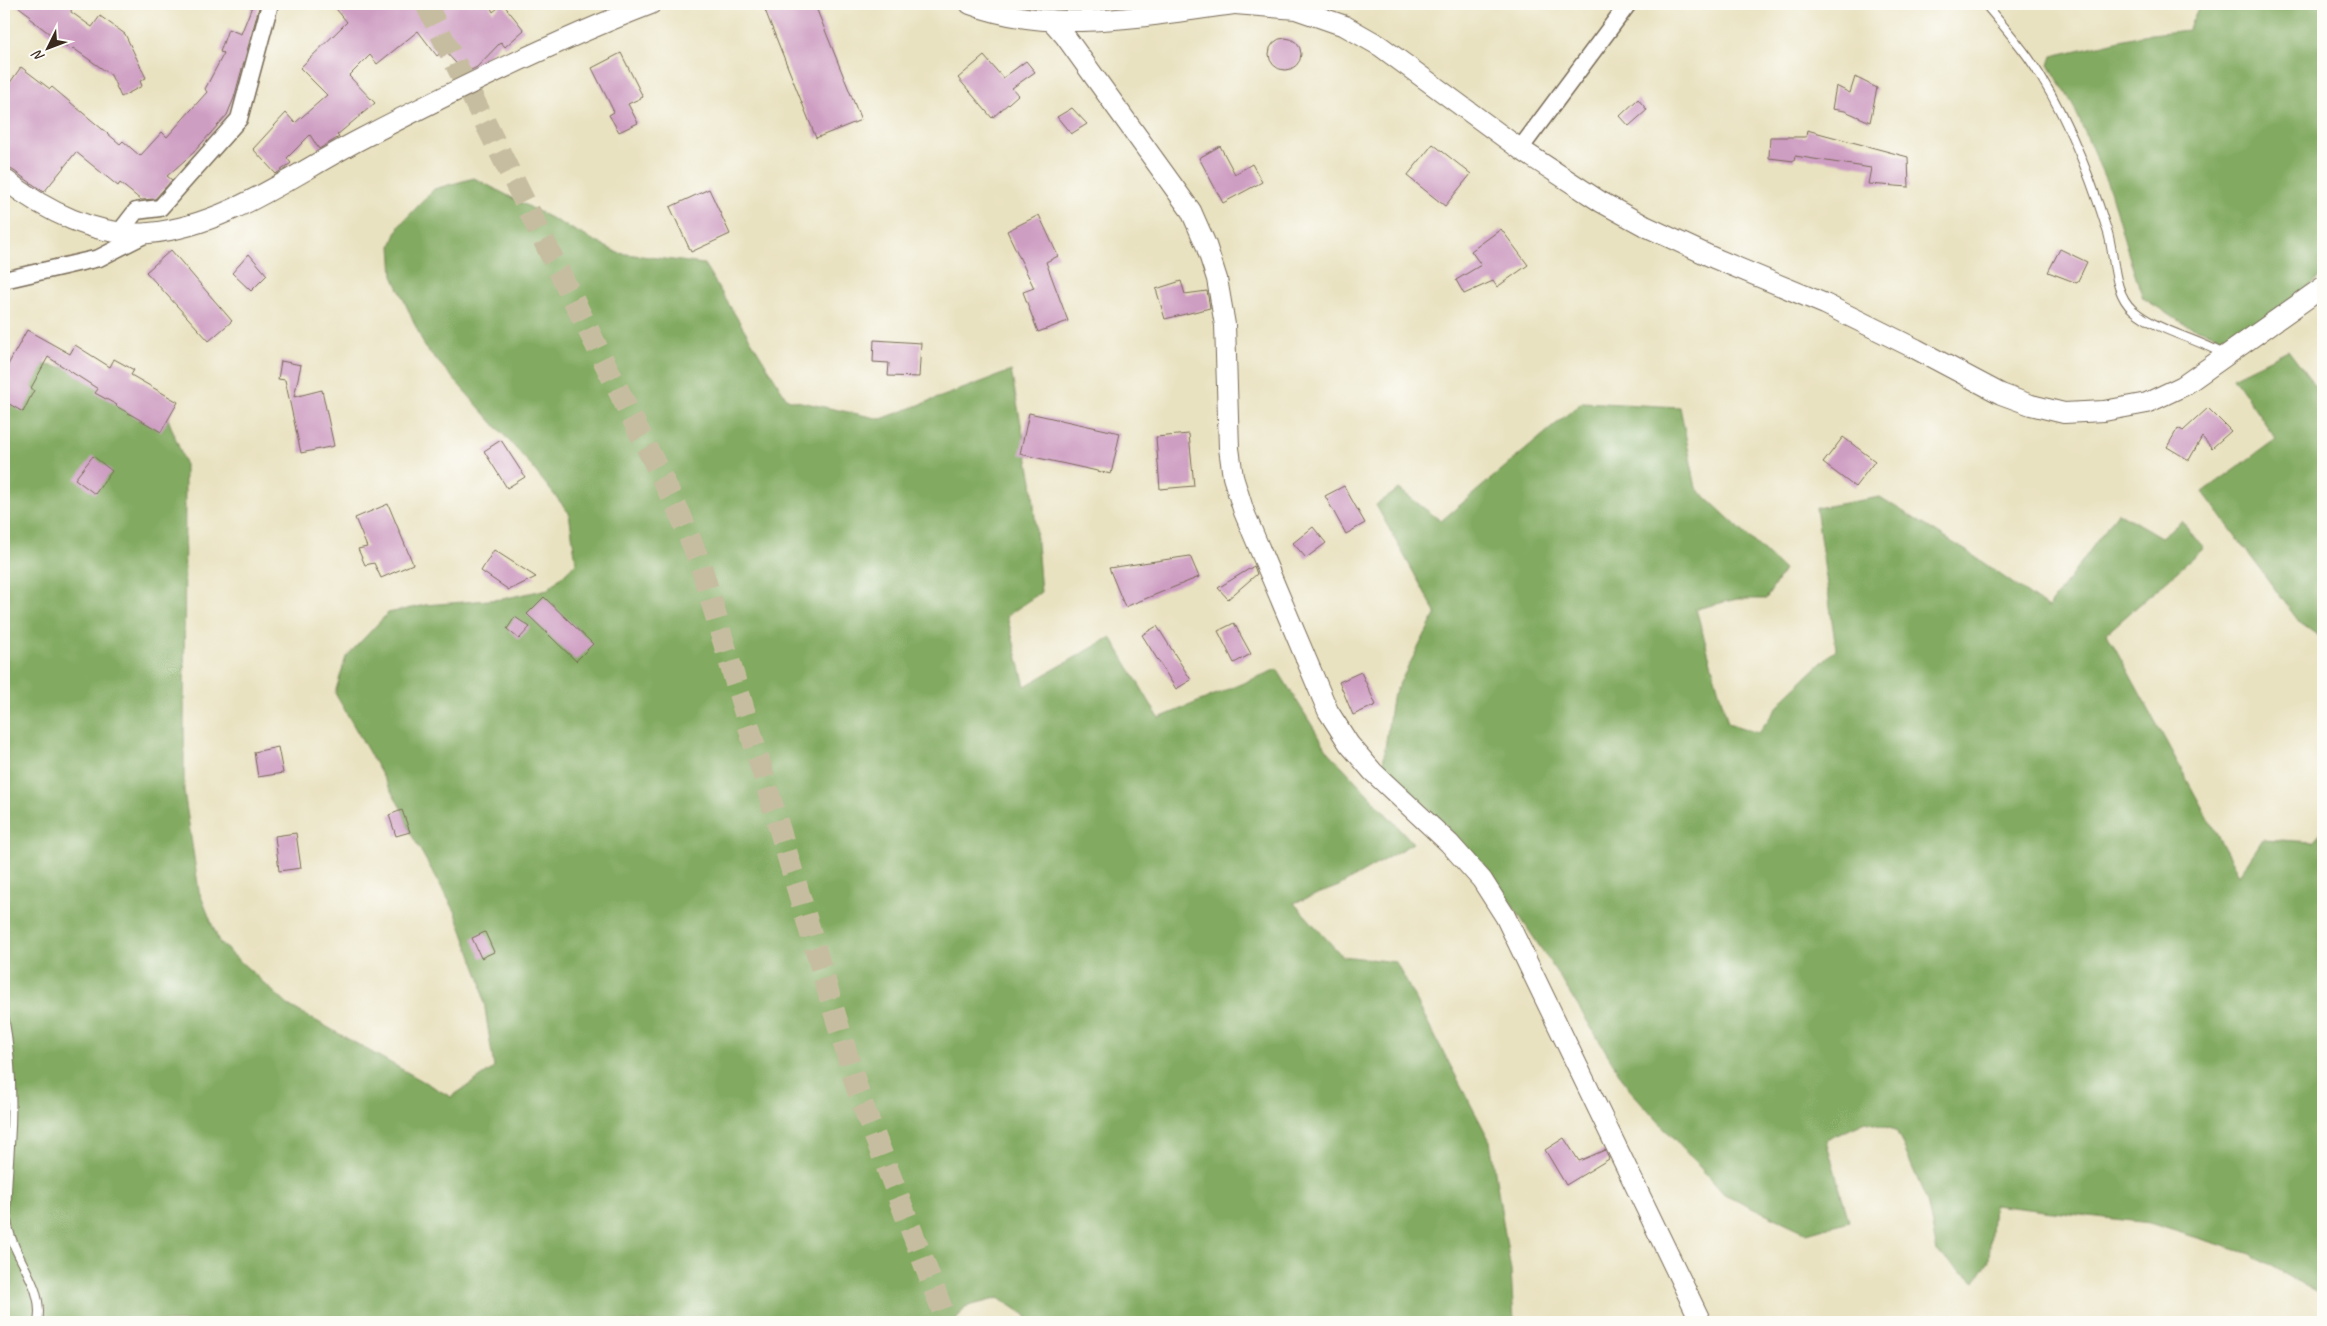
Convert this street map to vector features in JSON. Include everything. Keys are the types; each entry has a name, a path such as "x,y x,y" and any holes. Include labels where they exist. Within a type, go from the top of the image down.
{"street":[{"path":"119,232 136,211 160,208 239,118 270,4"},
{"path":"4,179 65,217 94,228 119,232 148,233 182,228 219,215 438,100 651,4"},
{"path":"970,4 991,12 1052,20 1104,21 1200,6 1235,4 1296,9 1345,26 1380,46 1520,149 1601,202 1645,226 1714,258 1824,304 1916,348 2001,394 2031,405 2064,413 2104,411 2147,404 2183,386 2323,287"},
{"path":"1520,149 1628,4"},
{"path":"1052,20 1191,210 1206,245 1217,279 1225,325 1229,448 1233,476 1244,512 1328,712 1349,744 1373,772 1449,844 1482,880 1505,916 1701,1322"},
{"path":"4,280 99,258 148,233"}],"lane":[{"path":"1985,4 2029,58 2058,108 2093,183 2113,250 2121,296 2133,310 2153,323 2228,356"},
{"path":"4,1016 11,1058 12,1109 7,1224 14,1248 32,1279 40,1309 38,1322"}],"green space":[{"path":"2200,4 2323,4 2323,275 2236,342 2184,324 2143,298 2110,190 2073,105 2049,65 2052,56 2142,35 2188,30"},
{"path":"474,178 618,253 704,264 787,399 881,419 1011,371 1032,481 1041,592 1007,616 1025,686 1111,637 1159,718 1277,669 1328,751 1413,843 1339,886 1294,903 1342,956 1396,962 1490,1141 1511,1271 1514,1322 1029,1322 1025,1315 999,1298 965,1307 955,1322 4,1322 4,359 67,368 167,416 185,463 184,791 199,891 219,942 288,1005 451,1097 494,1068 481,982 455,911 410,832 402,810 335,693 346,657 388,613 425,605 502,599 548,589 576,563 569,513 528,462 425,347 393,276 391,246 399,226 434,189"},
{"path":"2288,350 2323,396 2323,639 2300,623 2203,492 2276,439 2233,377"},
{"path":"1582,402 1680,407 1696,488 1784,570 1766,599 1737,599 1696,609 1728,723 1758,733 1785,697 1836,649 1816,508 1880,497 1968,552 2048,608 2118,512 2161,537 2182,521 2204,548 2107,633 2239,875 2263,839 2313,842 2323,831 2323,1296 2250,1254 2149,1223 1993,1205 1989,1260 1975,1282 1937,1252 1927,1201 1896,1130 1866,1122 1826,1140 1849,1221 1807,1233 1724,1194 1629,1089 1563,982 1489,870 1383,763 1392,698 1436,613 1376,505 1399,489 1441,521"}],"building":[{"path":"15,4 72,4 71,12 92,27 100,16 125,34 146,78 140,81 142,86 121,97 111,75 73,48 71,50 29,18 31,16"},
{"path":"253,4 260,4 234,98 227,115 193,153 167,176 172,180 155,199 141,200 120,183 118,186 76,152 44,192 11,169 4,167 4,91 21,67 50,89 52,87 120,144 123,141 140,156 162,132 167,137 207,92 205,89 224,53 220,52 228,29 241,34"},
{"path":"332,4 489,4 493,12 503,4 524,30 505,47 501,42 477,67 465,73 444,50 437,56 418,31 377,64 370,55 349,76 375,103 337,135 339,137 319,149 310,135 287,158 291,163 276,174 253,149 286,113 295,123 327,95 300,68 347,22"},
{"path":"815,5 861,120 816,138 765,10"},
{"path":"1285,38 1297,42 1301,54 1297,66 1285,70 1273,66 1269,54 1273,42"},
{"path":"621,53 643,97 628,104 638,123 619,132 609,115 614,112 592,68"},
{"path":"984,56 1003,78 1026,61 1035,72 1012,88 1018,95 992,118 958,78"},
{"path":"1855,77 1877,88 1870,122 1845,111 1832,109 1836,86 1850,93"},
{"path":"1638,99 1647,110 1629,126 1620,116"},
{"path":"1072,108 1087,124 1071,134 1057,117"},
{"path":"1807,130 1908,157 1909,187 1868,184 1871,168 1795,156 1794,161 1769,158 1770,137 1806,137"},
{"path":"1433,144 1471,174 1445,206 1407,176"},
{"path":"1220,146 1235,174 1252,164 1262,182 1223,203 1199,158"},
{"path":"709,189 730,234 691,252 670,207"},
{"path":"1039,215 1058,256 1046,262 1068,321 1038,332 1023,292 1034,288 1007,231"},
{"path":"1501,229 1528,265 1497,287 1493,281 1464,294 1456,280 1481,265 1471,251"},
{"path":"2060,249 2087,262 2077,283 2048,272"},
{"path":"171,250 232,321 209,341 146,272"},
{"path":"249,254 267,275 251,291 232,273"},
{"path":"1181,281 1185,294 1207,291 1210,308 1165,319 1156,289"},
{"path":"27,330 70,354 75,345 110,367 114,359 134,370 131,375 178,402 161,432 95,393 98,389 48,357 31,388 34,390 23,412 4,401 4,372"},
{"path":"874,340 921,343 919,377 888,376 889,363 873,362"},
{"path":"281,361 301,365 294,397 322,390 334,446 301,453 285,380 278,379"},
{"path":"2208,408 2231,431 2212,448 2202,437 2189,460 2167,447 2178,428 2183,431"},
{"path":"1029,413 1120,433 1111,474 1020,454"},
{"path":"1189,434 1194,486 1160,489 1156,437"},
{"path":"1843,437 1875,461 1855,487 1823,463"},
{"path":"501,440 525,477 507,488 484,451"},
{"path":"93,456 112,471 95,494 75,479"},
{"path":"1344,486 1365,523 1346,534 1325,496"},
{"path":"388,504 413,564 381,578 374,563 365,565 358,549 367,547 355,518"},
{"path":"1313,527 1326,543 1306,558 1293,543"},
{"path":"494,550 536,577 509,590 481,571"},
{"path":"1190,556 1199,577 1125,607 1109,568"},
{"path":"1254,566 1257,574 1228,599 1218,588"},
{"path":"544,597 593,644 576,661 527,614"},
{"path":"515,617 530,627 519,639 507,629"},
{"path":"1234,623 1251,654 1234,663 1218,631"},
{"path":"1157,626 1191,680 1176,689 1142,635"},
{"path":"1361,672 1376,705 1353,715 1339,682"},
{"path":"278,747 283,773 258,777 254,752"},
{"path":"402,810 410,832 396,836 389,815"},
{"path":"296,833 301,868 279,871 275,836"},
{"path":"485,932 494,952 481,958 472,938"},
{"path":"1564,1138 1579,1161 1605,1150 1609,1159 1566,1185 1545,1150"}],"tunnel":[{"path":"426,4 680,514 700,563 860,1098 947,1322"}]}
